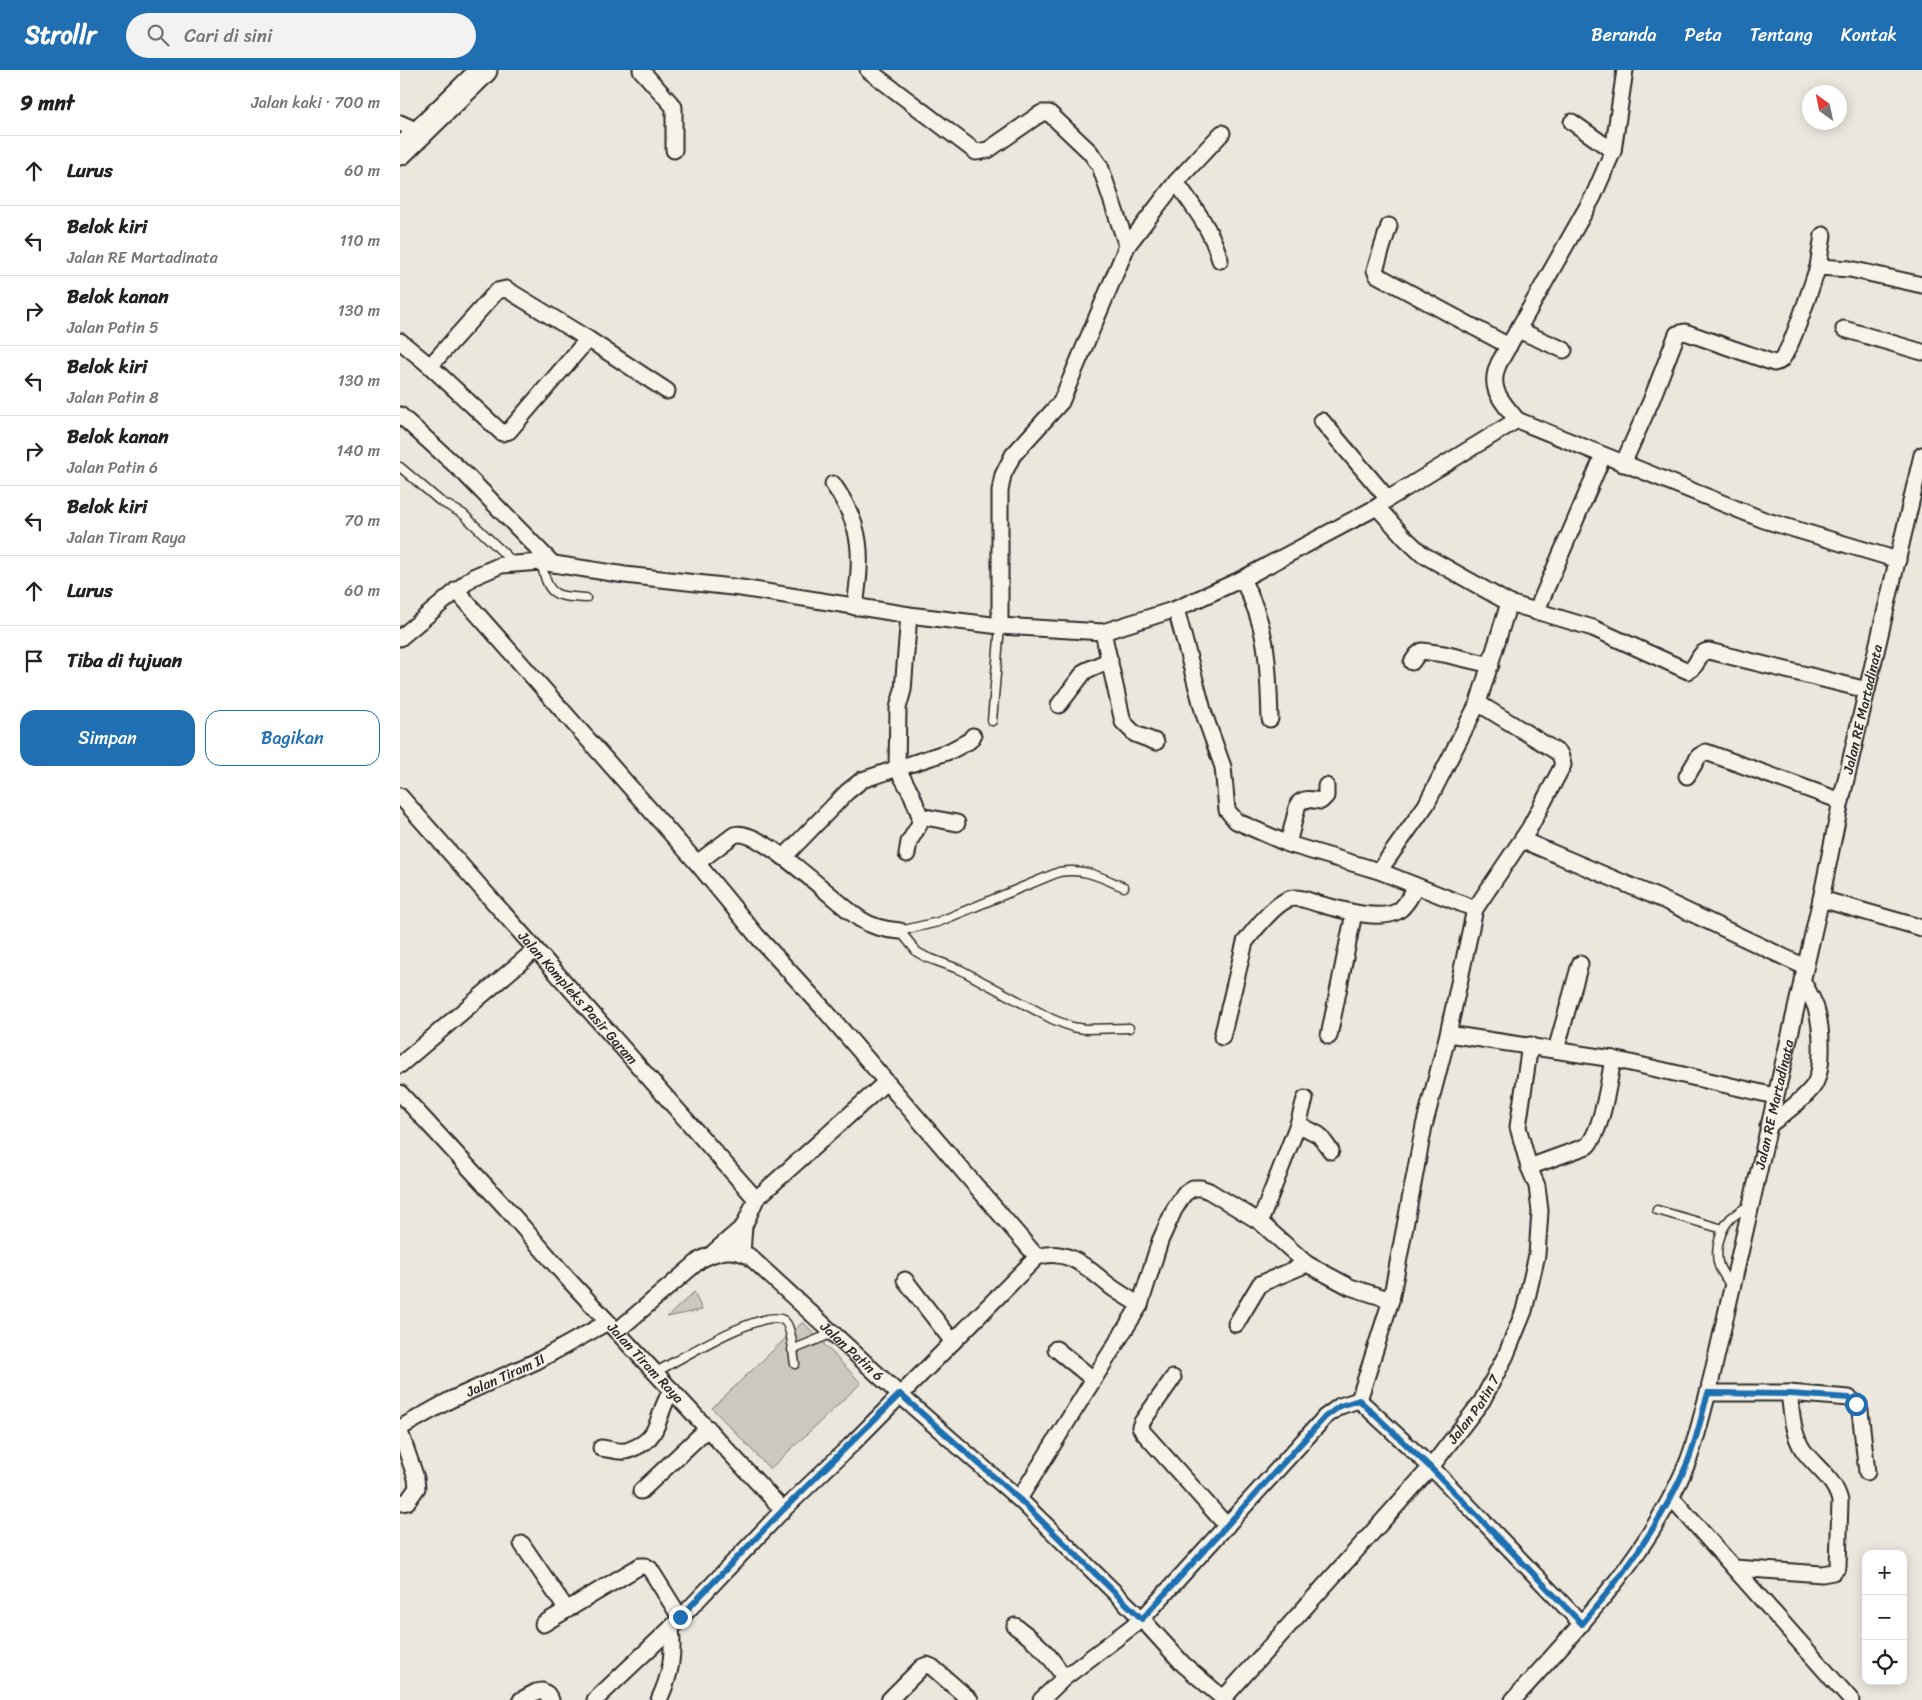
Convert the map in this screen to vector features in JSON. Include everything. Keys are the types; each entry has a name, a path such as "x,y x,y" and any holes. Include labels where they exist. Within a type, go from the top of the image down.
{"highway":[{"path":"400,152 410,127 484,70"}],"street":[{"path":"641,70 674,107 674,150"},
{"path":"868,70 976,152 988,150 1042,113 1049,114 1090,152 1100,166 1127,246"},
{"path":"1625,70 1613,151 1593,196 1495,371 1494,386 1497,394 1517,420 1622,464 1764,520 1898,560"},
{"path":"1572,122 1613,151"},
{"path":"1000,626 1000,491 1003,475 1013,455 1061,402 1127,246 1176,182 1222,133"},
{"path":"1176,182 1208,227 1216,244 1220,260"},
{"path":"1389,226 1375,270 1377,275 1508,346"},
{"path":"1622,464 1651,401 1677,334 1685,332 1774,363 1782,359 1818,267 1823,235"},
{"path":"1818,267 1850,269 1922,285"},
{"path":"430,366 502,288 588,339 667,391"},
{"path":"1844,329 1922,352"},
{"path":"1518,330 1564,350"},
{"path":"400,342 430,366 500,432 505,433 509,431 588,339"},
{"path":"400,415 466,475 547,563"},
{"path":"400,638 473,577 501,565 514,563 547,563 625,575 741,588 909,616 1000,626 1103,632 1176,609 1242,579 1383,503 1517,420"},
{"path":"1322,421 1383,503 1405,538 1422,554 1508,603 1593,628 1688,671 1696,666 1701,654 1709,651 1867,690"},
{"name":"Jalan RE Martadinata","path":"1513,1700 1582,1624 1624,1573 1671,1497 1687,1464 1708,1393 1867,690 1898,560 1917,499 1922,455"},
{"path":"1536,612 1604,456"},
{"path":"833,484 847,505 857,532 860,568 856,607"},
{"path":"1242,579 1261,621 1267,650 1270,719"},
{"path":"456,590 697,863 757,936 823,1008 1037,1258"},
{"path":"1379,871 1426,804 1478,703 1491,665 1508,603"},
{"path":"1176,609 1204,714 1224,767 1227,810 1236,821 1288,844 1379,871 1475,909"},
{"path":"906,854 919,824 920,816 912,795 897,768 898,708 903,690 909,616"},
{"path":"1103,632 1120,713 1124,722 1135,734 1156,742"},
{"path":"1412,662 1419,652 1422,651 1491,665"},
{"path":"1059,705 1085,670 1110,660"},
{"path":"1359,1400 1391,1300 1424,1126 1448,1034 1475,909 1522,840 1563,764 1562,759 1554,750 1478,703"},
{"path":"784,856 847,792 862,780 950,751 969,741 973,736"},
{"path":"1687,776 1699,756 1706,752 1841,801"},
{"path":"1288,844 1298,804 1301,800 1305,799 1321,802 1326,796 1326,786"},
{"name":"Jalan Kompleks Pasir Garam","path":"400,796 756,1199"},
{"path":"920,816 957,823"},
{"path":"697,863 738,833 752,836 784,856 860,919 884,930 900,931"},
{"path":"1522,840 1659,898 1804,974 1816,1007 1821,1034 1819,1074 1814,1086 1801,1100 1768,1126"},
{"path":"1222,1037 1245,942 1253,931 1279,905 1288,900 1301,898 1354,913 1389,914 1397,912 1404,906 1416,887"},
{"path":"1821,899 1922,928"},
{"path":"1329,1036 1354,913"},
{"path":"400,1065 535,950"},
{"path":"1556,1050 1580,964"},
{"path":"1448,1034 1613,1059 1775,1096"},
{"name":"Jalan Patin 7","path":"1224,1699 1431,1468 1482,1401 1506,1355 1524,1311 1537,1255 1540,1211 1537,1186 1529,1167 1518,1127 1530,1046"},
{"path":"1529,1167 1587,1146 1594,1138 1605,1102 1613,1059"},
{"path":"714,1252 728,1250 742,1253 744,1226 756,1199 886,1082"},
{"name":"Jalan Tiram Raya","path":"400,1093 783,1510"},
{"path":"1260,1222 1298,1124 1305,1098"},
{"path":"1298,1124 1319,1135 1331,1151"},
{"path":"1019,1499 1140,1305 1160,1241 1174,1210 1184,1194 1193,1188 1201,1188 1260,1222 1307,1264 1350,1287 1391,1300"},
{"path":"613,1327 700,1260 714,1252 744,1226"},
{"name":"Jalan Patin 6","path":"742,1253 762,1267 900,1394 1019,1499 1142,1619 1183,1664 1224,1699"},
{"path":"595,1700 1037,1258 1054,1253 1066,1256 1083,1265 1112,1288 1140,1305"},
{"path":"1236,1324 1260,1284 1307,1264"},
{"path":"905,1280 953,1342"},
{"name":"Jalan Tiram II","path":"400,1430 450,1400 613,1327"},
{"path":"1056,1349 1093,1379"},
{"path":"1173,1378 1140,1427 1227,1526"},
{"path":"601,1448 625,1451 644,1444 655,1432 665,1400 672,1390"},
{"path":"1708,1393 1790,1394 1849,1398 1860,1411 1867,1472"},
{"path":"1734,1568 1822,1574 1833,1572 1838,1567 1840,1501 1838,1491 1804,1450 1797,1438 1793,1428 1790,1394"},
{"path":"1359,1400 1431,1468 1582,1624"},
{"path":"1041,1700 1064,1678 1142,1619 1325,1417 1340,1406 1359,1400"},
{"path":"640,1491 708,1428"},
{"path":"400,1430 416,1478 417,1488 407,1502 400,1503"},
{"path":"1671,1497 1850,1700"},
{"path":"522,1544 567,1610"},
{"path":"543,1624 634,1569 646,1566 650,1569 675,1622 668,1680 659,1700"},
{"path":"1015,1626 1039,1644 1049,1655 1064,1678"},
{"path":"889,1700 927,1665 932,1667 970,1700"},
{"path":"520,1700 542,1691 551,1700"}],"lane":[{"path":"400,467 440,501 464,514 514,563"},
{"path":"547,563 548,584 554,593 561,596 586,598"},
{"path":"992,721 1000,626"},
{"path":"1124,887 1084,871 1059,872 938,922 900,931 916,952 961,970 1052,1020 1085,1029 1129,1028"},
{"path":"1732,1288 1720,1266 1717,1253 1723,1229 1731,1218 1751,1204"},
{"path":"1657,1210 1723,1229"},
{"path":"656,1372 741,1326 776,1318 784,1320 789,1325 795,1364"},
{"path":"792,1350 833,1333"}],"shaded area":[{"path":"694,1292 702,1310 667,1317"},
{"path":"803,1322 861,1383 770,1469 712,1408"}],"route":[{"path":"680,1617 783,1510 850,1446 900,1394 1019,1499 1142,1619 1325,1417 1340,1406 1359,1400 1431,1468 1582,1624 1624,1573 1671,1497 1687,1464 1708,1393 1790,1394 1849,1398 1856,1404"}]}
